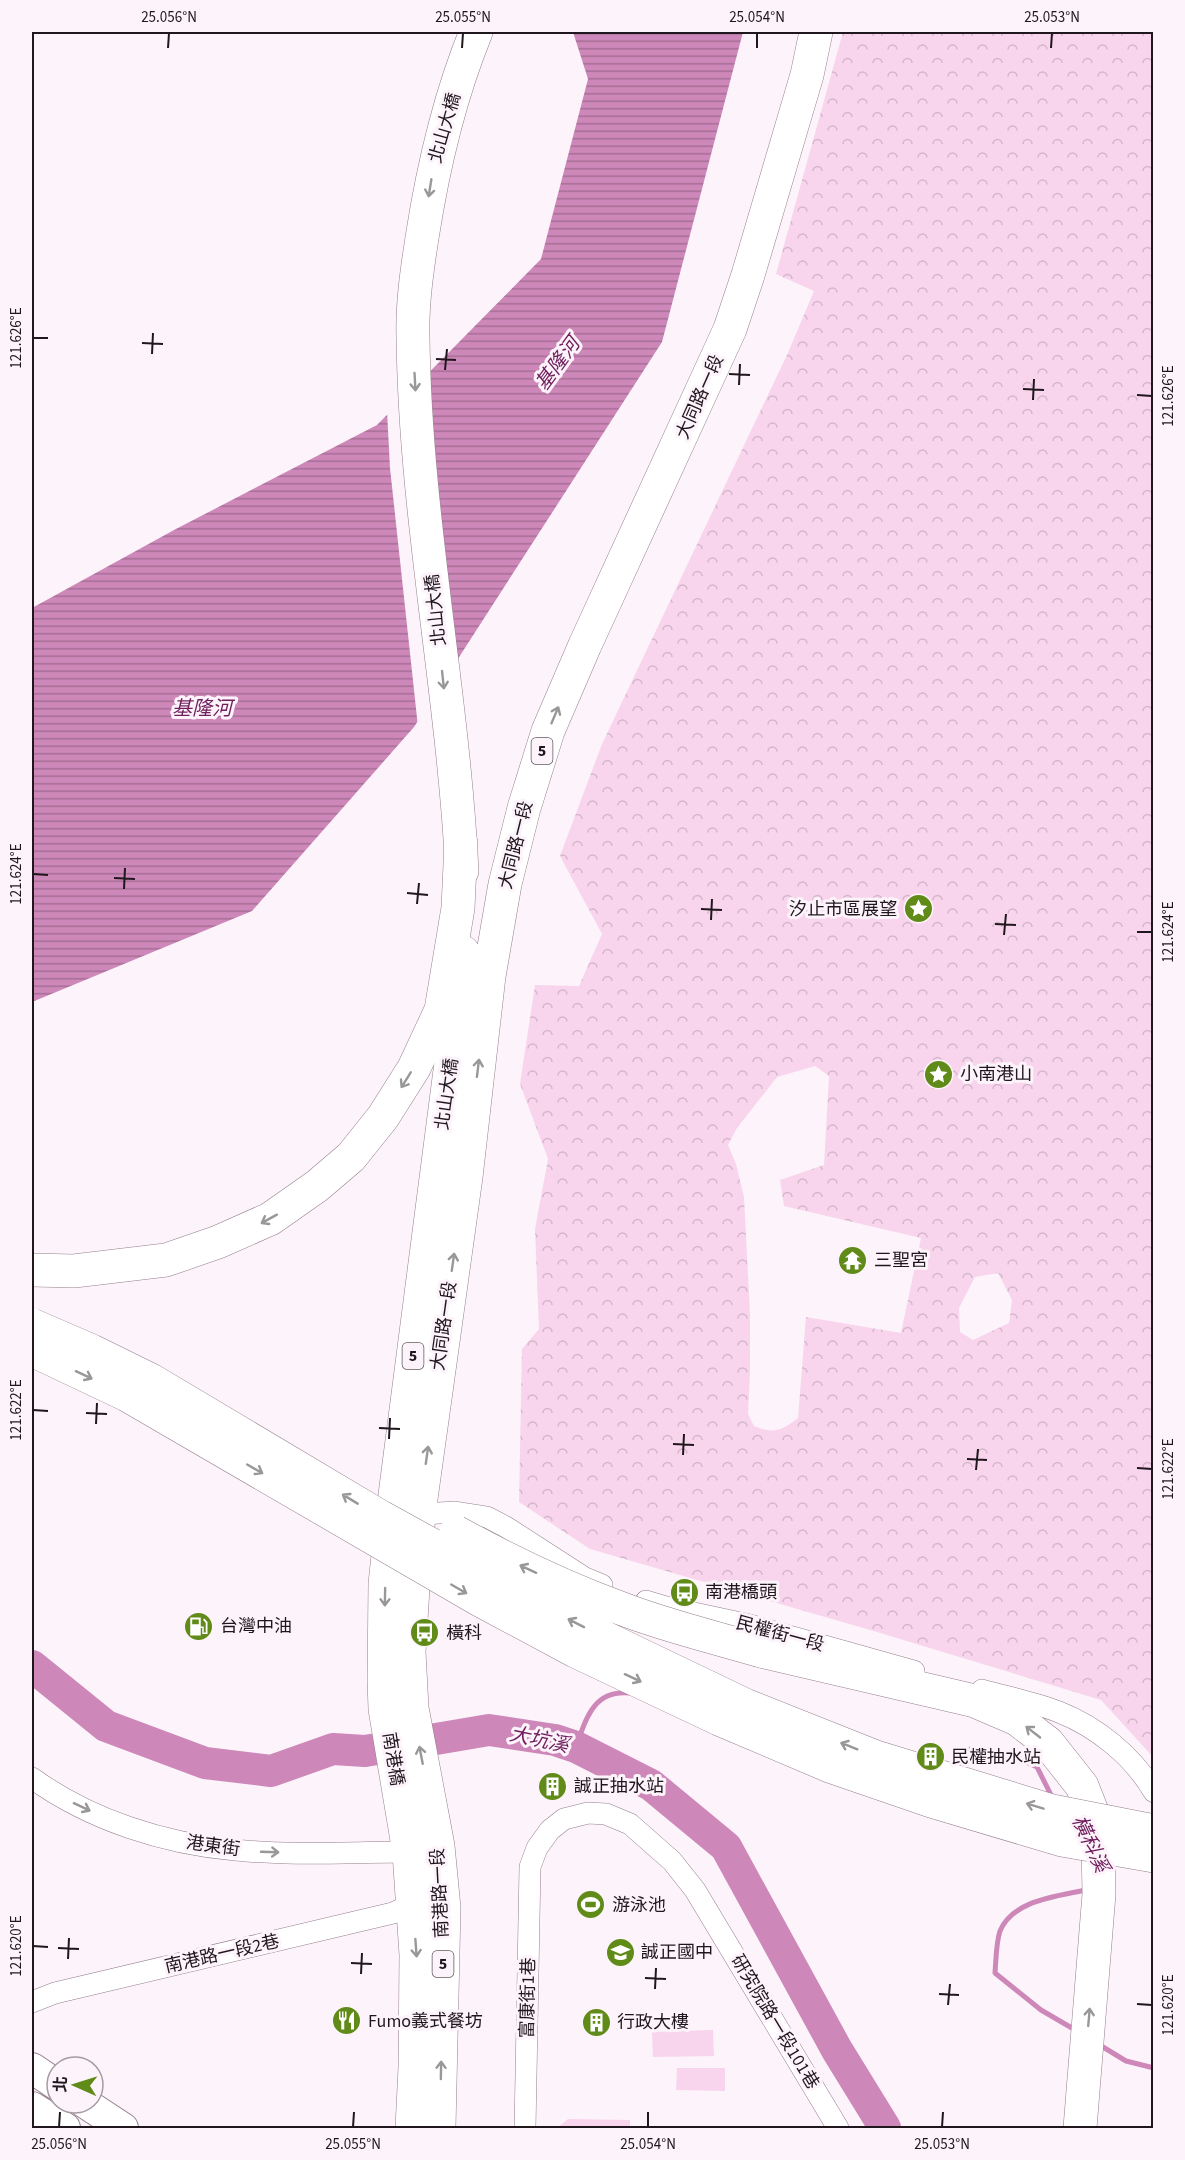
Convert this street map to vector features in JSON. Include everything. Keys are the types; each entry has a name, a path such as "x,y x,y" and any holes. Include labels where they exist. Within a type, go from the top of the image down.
{"main road":[{"name":"北山大橋","path":"434,1195 459,1002 465,923 461,843 417,448 412,335 416,279 431,178 451,103 476,32"},
{"name":"大同路一段","path":"399,1710 384,1681 385,1584 405,1515 466,1177 489,976 505,884 524,808 548,731 730,328 807,75 816,32"},
{"path":"32,1270 74,1271 166,1260 218,1242 270,1219 317,1186 351,1157 383,1117 414,1068 441,1010 458,908 461,843"},
{"name":"大同路一段","path":"405,1515 434,1195"},
{"path":"32,1324 151,1380 381,1517 574,1623 746,1705 876,1757 1041,1808 1154,1831"},
{"path":"32,1324 134,1355 199,1388 356,1478 493,1552 564,1586 681,1628 761,1651 975,1701 1017,1719 1047,1743 1082,1786 1093,1814 1098,1843 1099,1894 1080,2128"},
{"path":"32,1350 127,1395 487,1605 576,1651 719,1719 832,1767 931,1801 1062,1840 1154,1856"},
{"name":"南港橋","path":"399,1710 416,1804"},
{"name":"南港路一段","path":"412,2128 417,1955 409,1852 416,1804"},
{"name":"南港路一段","path":"416,1804 440,1857 444,1908 439,2128"}],"street":[{"name":"民權街一段","path":"405,1515 455,1512 487,1517 585,1578 616,1591 666,1607 750,1624 1058,1712 1088,1726 1116,1746 1154,1792"},
{"name":"港東街","path":"32,1778 74,1804 116,1822 149,1834 190,1844 236,1850 290,1852 409,1852"},
{"name":"研究院路一段101巷","path":"530,1867 537,1848 550,1830 564,1819 588,1813 606,1814 630,1824 672,1861 695,1890 838,2128"},
{"name":"富康街1巷","path":"525,2128 530,1867"},
{"name":"南港路一段2巷","path":"32,2002 56,1993 393,1913 412,1904"},
{"path":"32,2068 45,2077"},
{"path":"32,2108 64,2128"},
{"path":"103,2115 123,2128"}],"green space":[{"path":"843,32 1153,32 1153,1757 1101,1700 590,1549 519,1502 522,1349 539,1329 535,1229 548,1159 520,1084 535,985 579,986 602,934 560,856 602,744 787,355 814,291 776,274","holes":["815,1066 829,1076 824,1165 780,1180 784,1206 921,1238 901,1333 806,1317 798,1418 777,1430 767,1430 754,1426 748,1414 750,1314 744,1197 736,1164 728,1145 737,1128 777,1077","998,1273 1012,1300 1009,1323 973,1340 960,1332 959,1308 975,1277"]},
{"path":"713,2030 714,2056 653,2057 652,2032"},
{"path":"677,2068 725,2068 725,2091 676,2090"},
{"path":"568,2119 630,2120 630,2128 557,2128"}],"water":[{"name":"基隆河","path":"573,32 743,32 662,342 414,727 252,911 32,1002 32,608 174,530 377,425 541,259 588,79"}],"pier":[{"path":"414,383 446,683 418,727 390,468 387,411"}],"waterway":[{"name":"大坑溪","path":"32,1666 106,1726 205,1763 271,1771 333,1749 365,1751 489,1730 555,1740 576,1747 651,1785 726,1847 837,2050 885,2128"},
{"name":"橫科溪","path":"576,1747 583,1726 599,1701 617,1693 629,1693"},
{"name":"橫科溪","path":"970,1749 1010,1754 1037,1767 1053,1799"},
{"name":"橫科溪","path":"1077,2031 1041,2010 995,1973 996,1952 1000,1931 1006,1920 1015,1912 1027,1905 1052,1897 1090,1889"},
{"name":"橫科溪","path":"1098,2044 1126,2061 1154,2068"}],"place":[{"name":"汐止市區展望","path":"918,909"},
{"name":"小南港山","path":"939,1074"},
{"name":"三聖宮","path":"853,1260"},
{"name":"南港橋頭","path":"684,1592"},
{"name":"台灣中油","path":"199,1626"},
{"name":"橫科","path":"425,1633"},
{"name":"民權抽水站","path":"930,1757"},
{"name":"誠正抽水站","path":"553,1786"},
{"name":"游泳池","path":"591,1905"},
{"name":"誠正國中","path":"620,1952"},
{"name":"Fumo義式餐坊","path":"347,2021"},
{"name":"行政大樓","path":"596,2022"}]}
